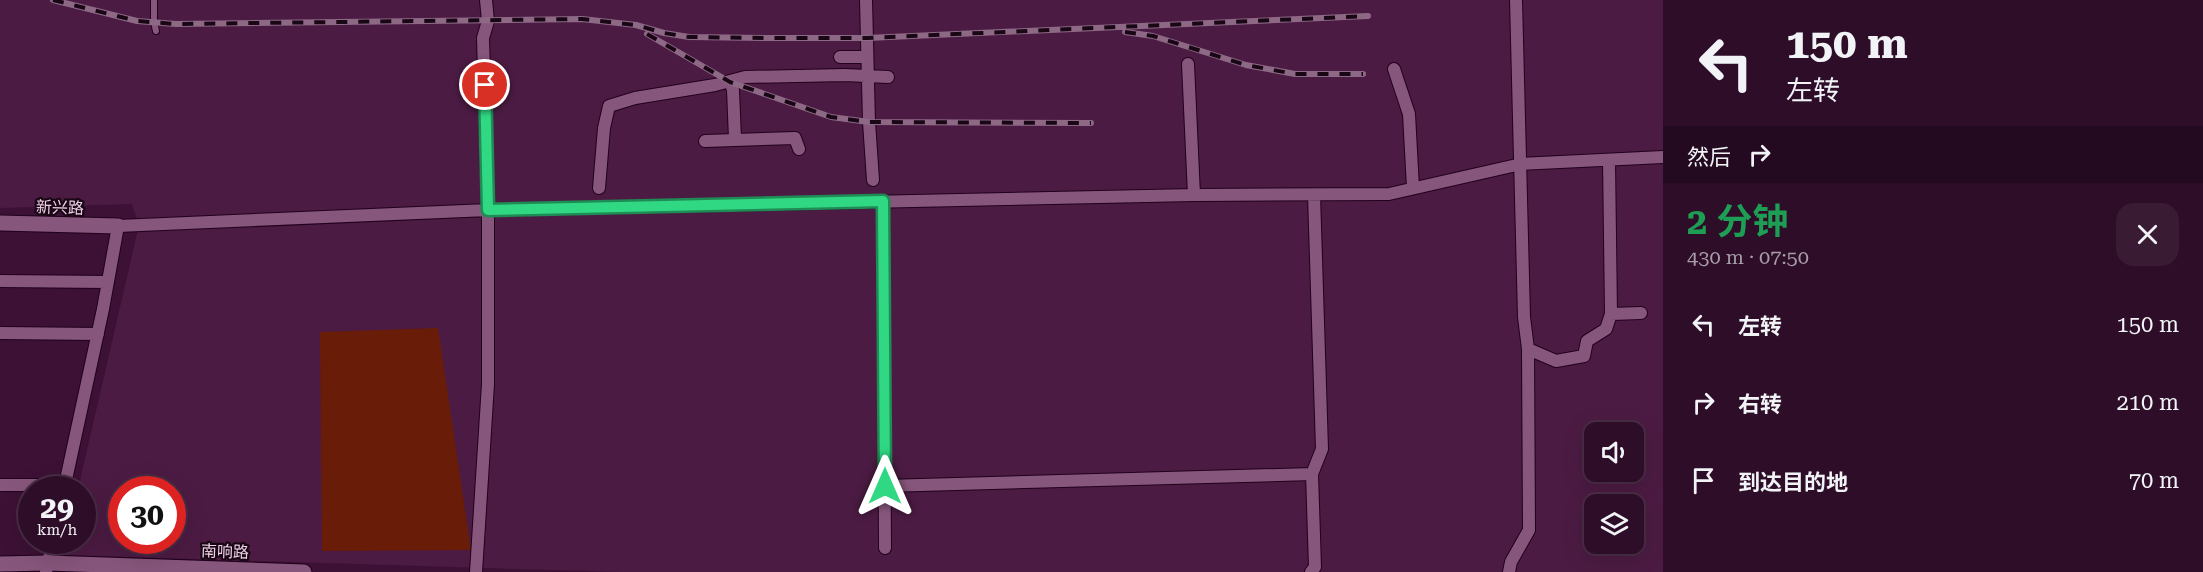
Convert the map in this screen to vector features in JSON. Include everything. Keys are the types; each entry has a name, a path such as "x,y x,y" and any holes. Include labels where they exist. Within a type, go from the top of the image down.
{"street":[{"path":"476,572 489,384 488,210 483,38 488,21 486,0"},
{"path":"866,0 866,57 869,75 873,180"},
{"path":"1509,572 1511,562 1530,530 1528,349 1524,317 1516,0"},
{"path":"840,57 866,57"},
{"path":"1188,64 1194,195"},
{"path":"1394,69 1409,114 1413,188"},
{"path":"599,188 604,128 609,106 634,98 730,82 745,77 869,75 888,78"},
{"path":"730,82 733,90 735,139"},
{"path":"705,141 795,138 799,149"},
{"path":"66,476 98,334 118,226 488,210 1194,195 1389,194 1521,164 1663,157"},
{"path":"1528,349 1556,361 1584,356 1587,341 1606,329 1611,314 1609,160"},
{"path":"1314,195 1322,449 1312,474 1316,570"},
{"path":"883,201 885,548"},
{"name":"新兴路","path":"0,223 118,226"},
{"path":"0,281 108,282"},
{"path":"1611,314 1641,313"},
{"path":"0,333 98,334"},
{"path":"885,486 1312,474"},
{"path":"0,485 18,486"},
{"name":"南响路","path":"0,564 47,568 304,572"}],"lane":[{"path":"153,0 156,31"}],"shaded area":[{"path":"0,0 1663,0 1663,572 618,572 63,555 96,554 96,476 81,476 139,225 132,204 0,208"},
{"path":"438,328 471,550 322,551 320,332"}],"railway":[{"path":"53,0 137,21 176,24 582,19 636,25 689,37 764,38 867,38 1368,16"},
{"path":"1125,32 1153,36 1246,65 1295,74 1363,74"},
{"path":"647,34 730,82 831,117 869,122 1091,123"}],"route":[{"path":"485,85 488,210 883,201 885,486"}]}
